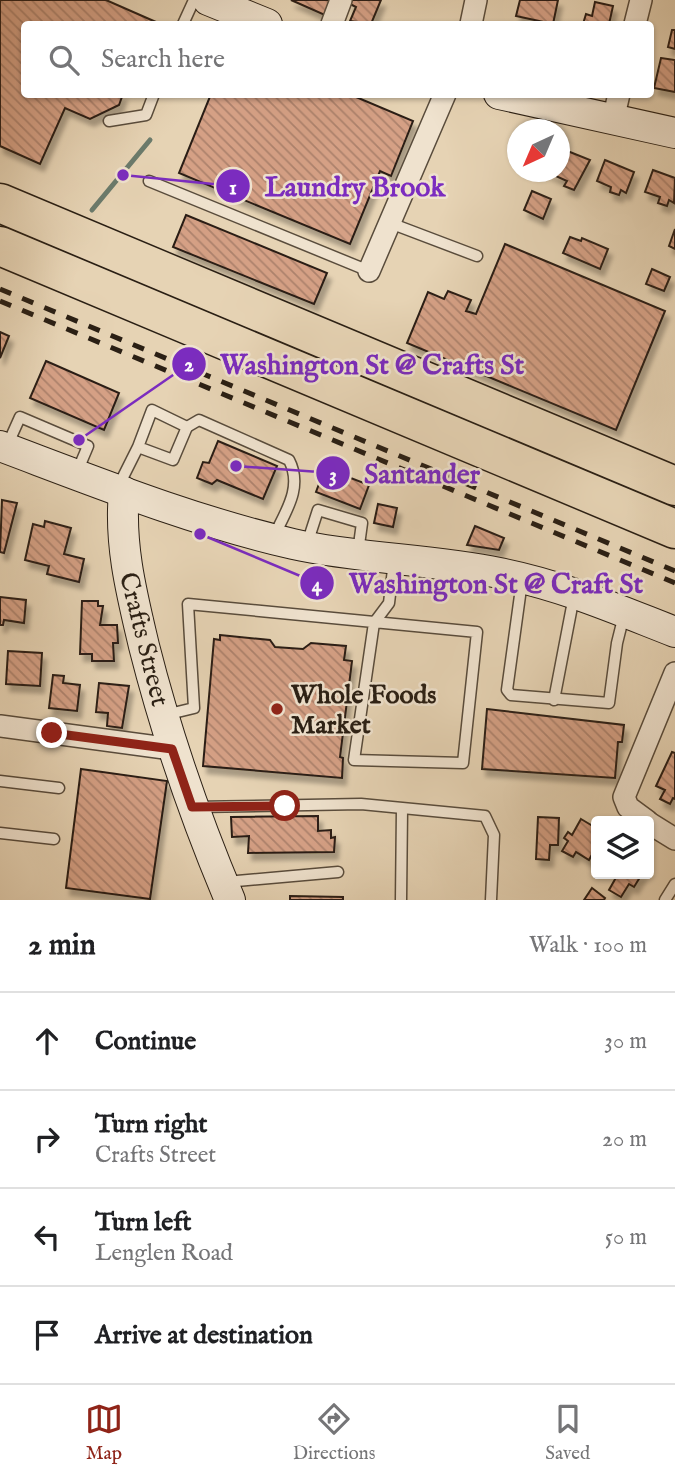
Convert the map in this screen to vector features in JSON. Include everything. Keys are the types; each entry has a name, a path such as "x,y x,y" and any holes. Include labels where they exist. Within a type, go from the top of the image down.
{"highway":[{"path":"0,203 675,486"},
{"path":"0,246 675,529"}],"main road":[{"path":"208,0 260,21"},
{"path":"535,98 616,107 675,133"},
{"path":"3,448 120,491 273,539 357,556 522,578 575,592 675,632"},
{"name":"Crafts Street","path":"120,491 123,545 129,582 163,716 192,807 227,891"}],"street":[{"path":"333,21 341,0"},
{"path":"472,21 476,0"},
{"path":"636,21 641,0"},
{"path":"369,271 443,98"},
{"path":"639,816 624,797 670,699 675,673"},
{"path":"0,726 172,749"},
{"path":"654,826 675,839"}],"lane":[{"path":"184,21 194,0"},
{"path":"110,121 146,115 152,98"},
{"path":"149,181 369,271"},
{"path":"390,223 477,256"},
{"path":"120,491 152,410 187,427"},
{"path":"138,447 173,460 187,427 199,420 289,460 296,474 295,492 273,539"},
{"path":"163,716 194,708 188,604 374,623 477,632 463,763 354,760 374,623 389,603 394,561"},
{"path":"522,578 506,690 511,695 609,703 617,643 625,612"},
{"path":"554,700 566,625 575,592"},
{"path":"0,781 59,788"},
{"path":"192,807 361,804 485,816 495,835 491,900"},
{"path":"401,900 402,808"},
{"path":"0,833 54,839"},
{"path":"227,891 338,872"},
{"path":"665,900 675,884"}],"building":[{"path":"0,0 106,0 154,21 21,21 21,98 122,98 119,105 90,119 65,108 40,164 0,146"},
{"path":"291,0 333,0 327,16"},
{"path":"352,0 381,0 372,21 350,21 356,7 350,4"},
{"path":"520,0 558,0 554,21 516,16"},
{"path":"595,2 613,6 610,21 584,21 586,14 592,16"},
{"path":"672,30 675,30 675,49 668,47"},
{"path":"661,58 675,60 675,92 654,88"},
{"path":"209,98 358,98 413,121 391,176 380,171 350,244 179,173"},
{"path":"570,152 590,160 574,190 564,186 570,182"},
{"path":"605,160 634,172 626,193 621,190 619,195 610,192 611,187 597,181"},
{"path":"653,170 675,178 674,203 669,200 667,206 658,203 660,197 645,192"},
{"path":"532,191 551,199 543,219 524,210"},
{"path":"186,215 327,273 314,304 173,247"},
{"path":"675,229 675,249 669,246"},
{"path":"570,237 581,241 582,238 608,249 600,269 563,253"},
{"path":"505,244 665,311 616,430 407,343 428,292 444,299 448,291 471,300 466,311 476,314"},
{"path":"652,269 670,277 664,291 646,284"},
{"path":"0,332 9,336 0,358"},
{"path":"46,361 119,393 104,430 30,398"},
{"path":"218,441 277,466 263,499 217,480 212,484 197,478 203,462 209,463"},
{"path":"325,468 369,485 360,509 316,492"},
{"path":"2,500 17,503 4,553 0,552"},
{"path":"378,504 397,508 393,527 374,523"},
{"path":"45,521 71,528 64,554 84,559 79,582 47,574 49,566 25,560 33,524 44,527"},
{"path":"475,526 504,538 499,550 467,545"},
{"path":"0,597 26,600 24,623 4,620 3,625 0,625"},
{"path":"82,601 98,601 98,606 103,606 100,625 117,625 118,643 113,643 114,661 92,661 92,654 80,654"},
{"name":"Whole Foods Market","path":"220,635 270,640 275,647 303,649 311,643 346,646 344,660 352,661 340,757 343,758 342,778 203,766 214,639 220,640"},
{"path":"8,651 42,653 40,686 6,684"},
{"path":"53,675 64,676 63,683 80,685 77,711 49,708"},
{"path":"99,683 129,686 122,728 107,726 108,713 96,712"},
{"path":"487,709 624,725 622,742 618,742 615,778 482,769"},
{"path":"672,752 675,753 675,799 673,798 670,804 660,799 665,790 656,786"},
{"path":"81,769 167,781 150,899 66,888"},
{"path":"318,816 318,831 331,830 331,838 335,837 334,852 248,853 249,836 232,837 231,817"},
{"path":"538,817 559,818 558,845 550,845 549,860 536,859"},
{"path":"581,819 591,825 589,860 576,852 573,857 562,851 568,841 564,838 568,832 572,835"},
{"path":"615,879 639,879 634,887 629,884 621,897 609,890"},
{"path":"592,888 605,898 604,900 584,900"},
{"path":"290,896 343,897 343,900 290,900"}],"waterway":[{"path":"92,210 150,140"}],"railway":[{"path":"0,289 675,571"},
{"path":"0,301 675,583"}],"place":[{"name":"Laundry Brook","path":"123,175"},
{"name":"Washington St @ Crafts St","path":"79,440"},
{"name":"Santander","path":"236,466"},
{"name":"Washington St @ Craft St","path":"200,534"},
{"name":"Whole Foods Market","path":"277,709"}],"route":[{"path":"52,733 172,749 192,807 285,806"}]}
